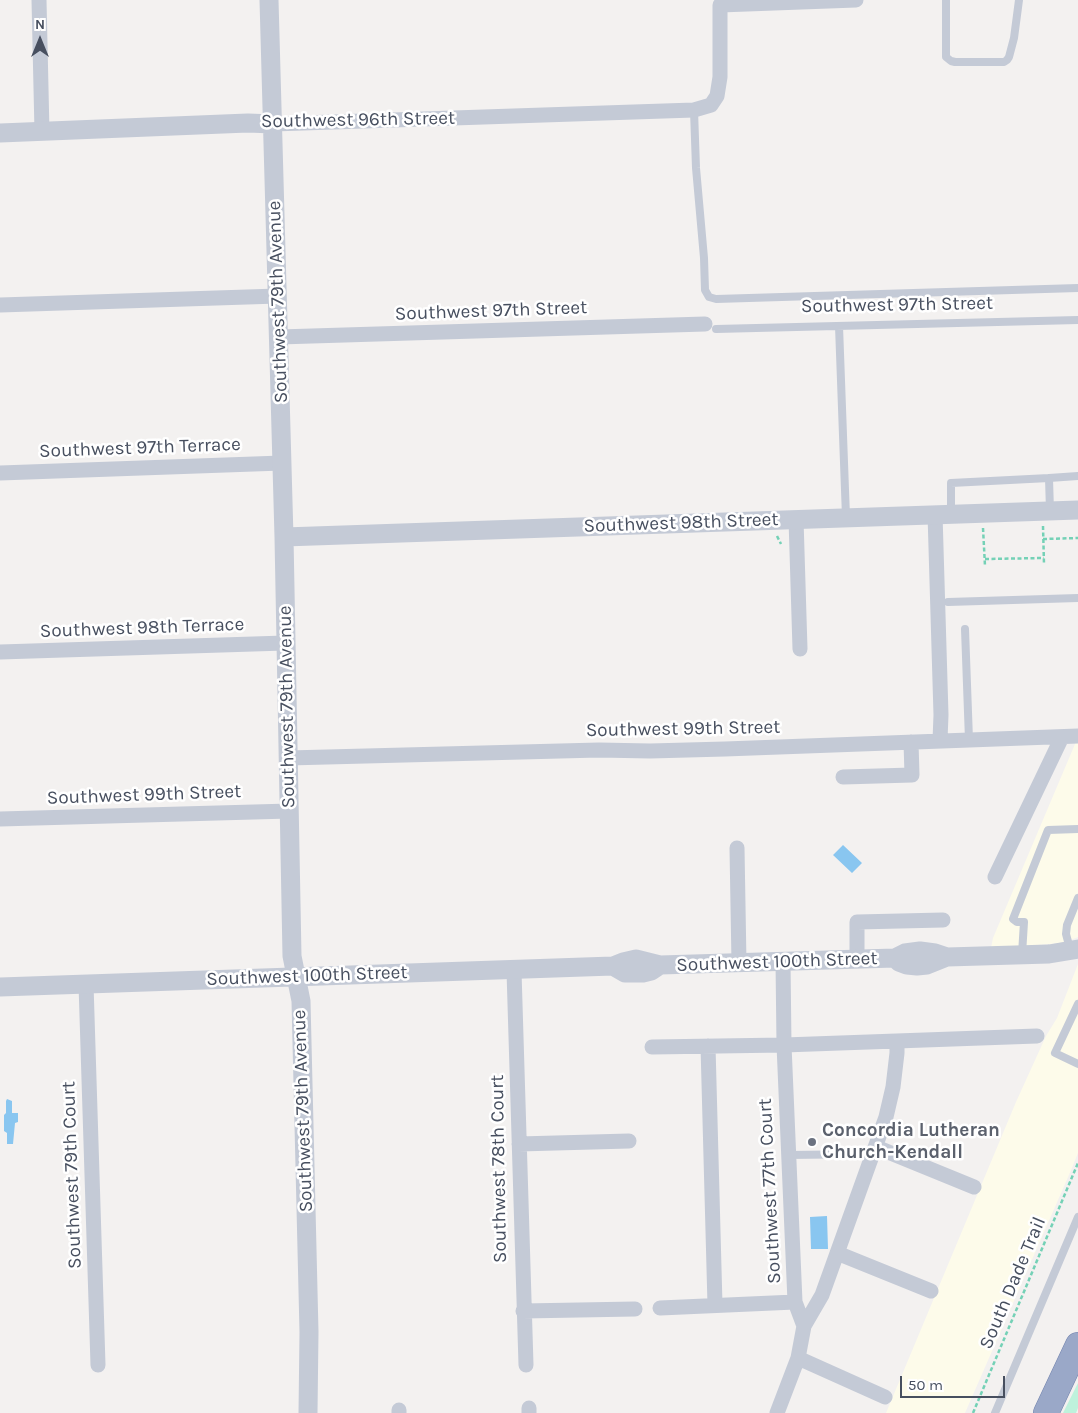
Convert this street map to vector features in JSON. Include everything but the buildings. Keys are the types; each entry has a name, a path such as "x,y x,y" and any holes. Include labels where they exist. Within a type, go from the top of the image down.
{"highway":[{"path":"1046,1413 1078,1345"}],"street":[{"path":"39,0 42,132"},
{"name":"Southwest 79th Avenue","path":"269,0 284,537 292,956 301,1001 309,1332 308,1413"},
{"name":"Southwest 96th Street","path":"0,133 248,123 273,124 694,110 706,108 717,96 720,77 720,5 856,0"},
{"path":"0,305 278,296"},
{"name":"Southwest 97th Street","path":"279,337 710,327"},
{"name":"Southwest 97th Terrace","path":"0,473 282,463"},
{"name":"Southwest 98th Street","path":"284,537 943,514 1046,518 1078,510"},
{"path":"940,740 942,714 943,514"},
{"path":"796,520 800,650"},
{"name":"Southwest 98th Terrace","path":"0,652 285,644"},
{"name":"Southwest 99th Street","path":"288,758 599,750 715,750 1078,736"},
{"path":"995,877 1062,737"},
{"path":"843,777 912,775 911,742"},
{"name":"Southwest 99th Street","path":"0,820 290,811"},
{"path":"737,848 739,963"},
{"path":"857,959 857,922 943,920"},
{"name":"Southwest 100th Street","path":"0,987 296,976 514,971 613,966 636,959 660,965 895,958 905,953 920,950 947,957 1074,950"},
{"name":"Southwest 77th Court","path":"782,961 795,1302 804,1326"},
{"name":"Southwest 78th Court","path":"514,971 526,1365"},
{"name":"Southwest 79th Court","path":"86,984 98,1365"},
{"path":"652,1047 784,1045 1038,1036"},
{"path":"777,1413 798,1358 804,1326 822,1295 886,1117 893,1087 897,1041"},
{"path":"708,1046 715,1305"},
{"path":"519,1144 630,1141"},
{"path":"875,1151 974,1187"},
{"path":"838,1253 931,1291"},
{"path":"660,1308 795,1302"},
{"path":"523,1311 635,1309"},
{"path":"798,1358 885,1397"}],"lane":[{"path":"946,0 946,57 955,62 1004,62 1007,60 1014,38 1019,0"},
{"path":"694,110 704,283 709,297 716,299 1078,288"},
{"name":"Southwest 97th Street","path":"710,327 1078,320"},
{"path":"839,326 846,517"},
{"path":"943,514 951,483 1078,476"},
{"path":"1046,518 1049,478"},
{"path":"948,602 1078,598"},
{"path":"965,629 969,740"},
{"path":"1022,954 1024,922 1017,922 1013,919 1048,830 1078,830"},
{"path":"1074,950 1066,934 1067,925 1078,898"},
{"path":"1078,1004 1055,1053 1078,1064"},
{"path":"788,1155 875,1151"},
{"path":"995,1413 1078,1217"}],"path":[{"path":"1044,564 1043,539 1046,518"},
{"path":"983,526 985,566"},
{"path":"1043,539 1078,538"},
{"path":"985,560 1044,558"},
{"name":"South Dade Trail","path":"973,1413 1078,1163"}],"shaded area":[{"path":"1078,737 1078,937 1066,942 991,948 993,938"},
{"path":"1078,964 1078,1153 1072,1168 965,1413 886,1413 1016,1102 1046,1036 1057,1018"}],"green space":[{"path":"1078,1383 1078,1408 1076,1413 1063,1413"}],"water":[{"path":"843,845 862,863 852,873 833,855"},
{"path":"7,1099 12,1101 12,1113 18,1113 13,1144 7,1144 7,1133 4,1131"},
{"path":"827,1216 828,1249 811,1249 810,1217"}],"place":[{"name":"Concordia Lutheran Church-Kendall","path":"812,1142"}]}
